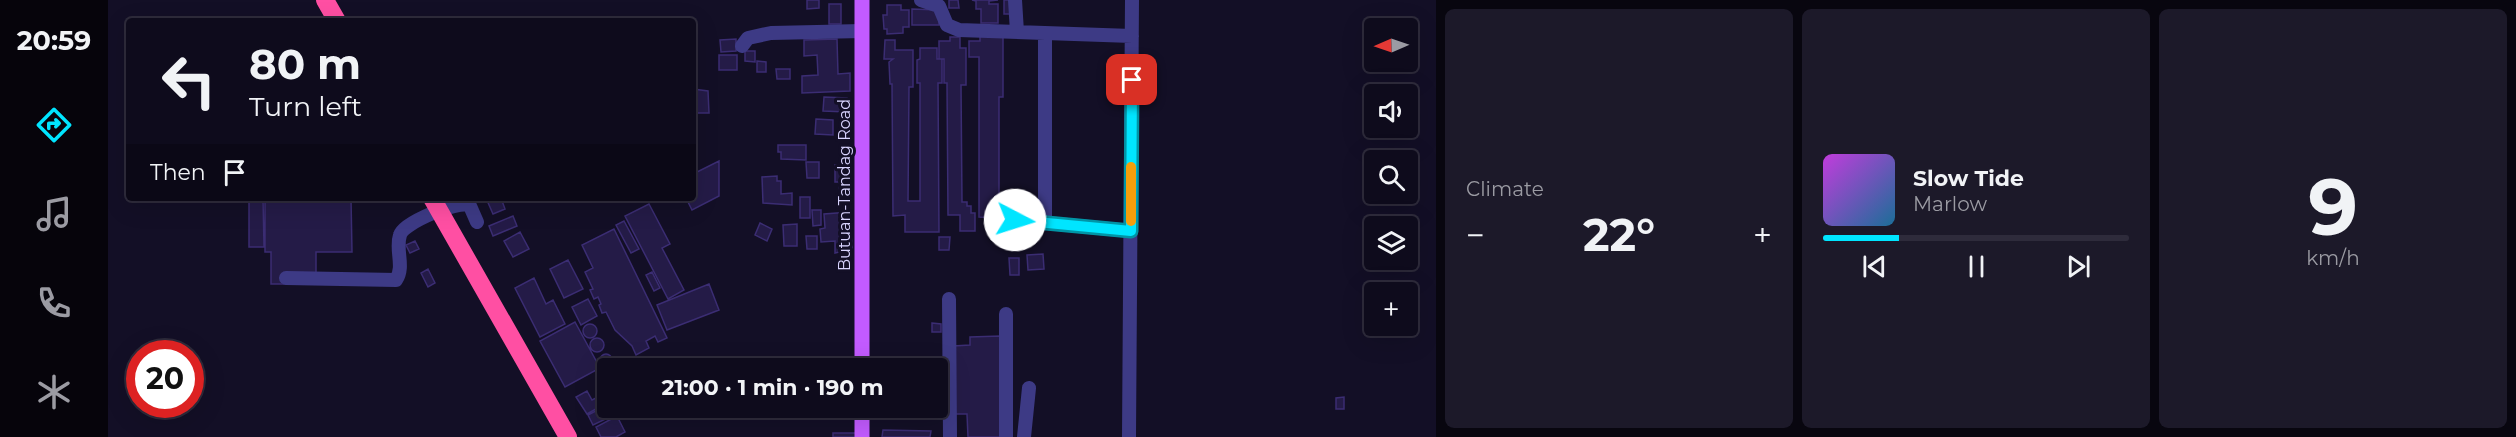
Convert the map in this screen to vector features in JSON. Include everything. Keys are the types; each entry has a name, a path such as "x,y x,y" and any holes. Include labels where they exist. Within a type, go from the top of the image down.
{"highway":[{"path":"325,0 335,18"},
{"path":"436,204 568,437"}],"main road":[{"name":"Butuan-Tandag Road","path":"862,0 862,358"},
{"path":"862,418 862,437"}],"lane":[{"path":"921,0 939,6 947,25 951,28 1132,36"},
{"path":"1015,0 1017,32"},
{"path":"1129,437 1132,0"},
{"path":"742,46 748,38 771,33 862,31"},
{"path":"1045,33 1045,223"},
{"path":"286,278 396,280 400,274 399,236 402,231 436,204 466,204 477,222"},
{"path":"1015,220 1131,231"},
{"path":"950,299 950,437"},
{"path":"1006,314 1006,437"},
{"path":"1024,437 1029,388"}],"building":[{"path":"807,0 819,0 819,8 807,9"},
{"path":"949,0 958,0 959,8 949,8"},
{"path":"972,0 998,0 989,1 989,4 998,4 998,23 981,23 981,9 976,9 976,1"},
{"path":"1004,0 1018,0 1018,14 1004,14"},
{"path":"829,4 841,4 841,24 829,24"},
{"path":"887,5 901,5 901,10 909,10 909,27 903,27 903,33 887,34 887,29 884,29 883,15 887,15"},
{"path":"912,9 939,10 939,25 912,25"},
{"path":"980,33 1003,33 1003,97 999,97 999,209 1006,209 1006,232 994,232 994,218 979,217 979,57 969,57 969,41 980,41"},
{"path":"950,37 960,37 960,48 966,48 966,85 961,85 962,202 967,202 967,206 971,206 971,213 975,213 975,231 960,231 960,215 948,215 947,83 944,83 944,59 939,59 939,41 950,41"},
{"path":"736,39 736,51 721,52 720,40"},
{"path":"837,39 838,74 850,73 850,91 802,93 802,76 818,75 817,55 804,56 804,40"},
{"path":"885,40 895,40 895,50 913,50 913,87 909,87 908,201 920,201 920,83 917,83 917,60 920,59 920,48 937,48 937,59 942,59 942,83 938,83 939,232 905,232 905,215 893,216 892,84 890,84 889,62 893,59 884,59"},
{"path":"745,51 755,51 755,62 745,61"},
{"path":"719,55 737,55 737,70 719,70"},
{"path":"757,61 766,62 766,72 757,72"},
{"path":"776,69 790,69 790,79 777,79"},
{"path":"696,89 708,91 709,113 696,113"},
{"path":"824,97 847,98 847,112 823,111"},
{"path":"816,119 833,120 833,135 815,134"},
{"path":"778,145 806,145 806,160 781,159"},
{"path":"719,161 719,196 692,210 688,201 696,201 696,172"},
{"path":"806,162 819,162 819,178 807,178"},
{"path":"846,164 847,194 840,194 839,182 835,182 835,165"},
{"path":"777,176 777,181 781,181 781,194 792,193 792,205 763,203 762,177"},
{"path":"800,197 810,197 810,218 800,218"},
{"path":"249,201 263,201 264,247 249,247"},
{"path":"265,201 351,201 352,252 316,252 316,284 271,284 271,252 265,252"},
{"path":"487,201 502,201 505,209 493,214"},
{"path":"649,204 670,244 662,248 684,290 668,299 625,216"},
{"path":"812,210 821,210 821,225 813,226"},
{"path":"850,212 852,249 835,253 835,241 821,242 820,229 825,228 824,214"},
{"path":"513,216 517,226 493,236 489,226"},
{"path":"624,221 639,249 631,253 616,225"},
{"path":"760,223 772,229 767,241 755,235"},
{"path":"797,224 797,246 784,246 783,225"},
{"path":"614,229 667,338 658,342 655,336 646,341 649,348 636,355 632,346 615,330 606,312 602,313 599,305 601,304 598,297 594,299 590,290 593,289 585,272 593,268 582,245"},
{"path":"520,232 529,249 513,257 504,241"},
{"path":"806,236 817,236 817,249 807,249"},
{"path":"939,237 950,237 949,250 939,250"},
{"path":"415,241 419,249 410,253 406,245"},
{"path":"1043,254 1044,269 1028,270 1027,255"},
{"path":"1009,258 1019,258 1019,275 1010,275"},
{"path":"568,260 583,289 564,298 550,269"},
{"path":"428,269 435,283 428,287 421,273"},
{"path":"652,272 660,288 654,291 646,275"},
{"path":"534,278 546,304 553,300 565,324 540,337 515,288"},
{"path":"709,284 719,310 667,330 657,305"},
{"path":"588,299 597,316 581,325 572,307"},
{"path":"575,322 597,362 597,370 565,387 540,341"},
{"path":"932,323 941,324 941,332 932,332"},
{"path":"590,324 595,326 597,331 595,336 590,338 585,336 583,331 585,326"},
{"path":"1000,336 1002,437 968,437 967,414 955,414 953,346 970,345 970,337"},
{"path":"597,338 602,340 604,345 602,350 597,352 592,350 590,345 592,340"},
{"path":"604,354 611,355 612,358 600,358"},
{"path":"587,391 592,400 597,398 597,408 587,414 576,397"},
{"path":"1344,397 1344,409 1336,409 1336,398"},
{"path":"597,410 597,418 608,418 593,425 588,415"},
{"path":"613,418 618,418 625,432 616,437 601,437 596,427"},
{"path":"883,430 931,431 930,437 882,437"},
{"path":"833,433 857,433 857,437 833,437"}],"slow traffic":[{"path":"1131,167 1131,221"}],"route":[{"path":"1015,220 1131,231 1132,80"}]}
